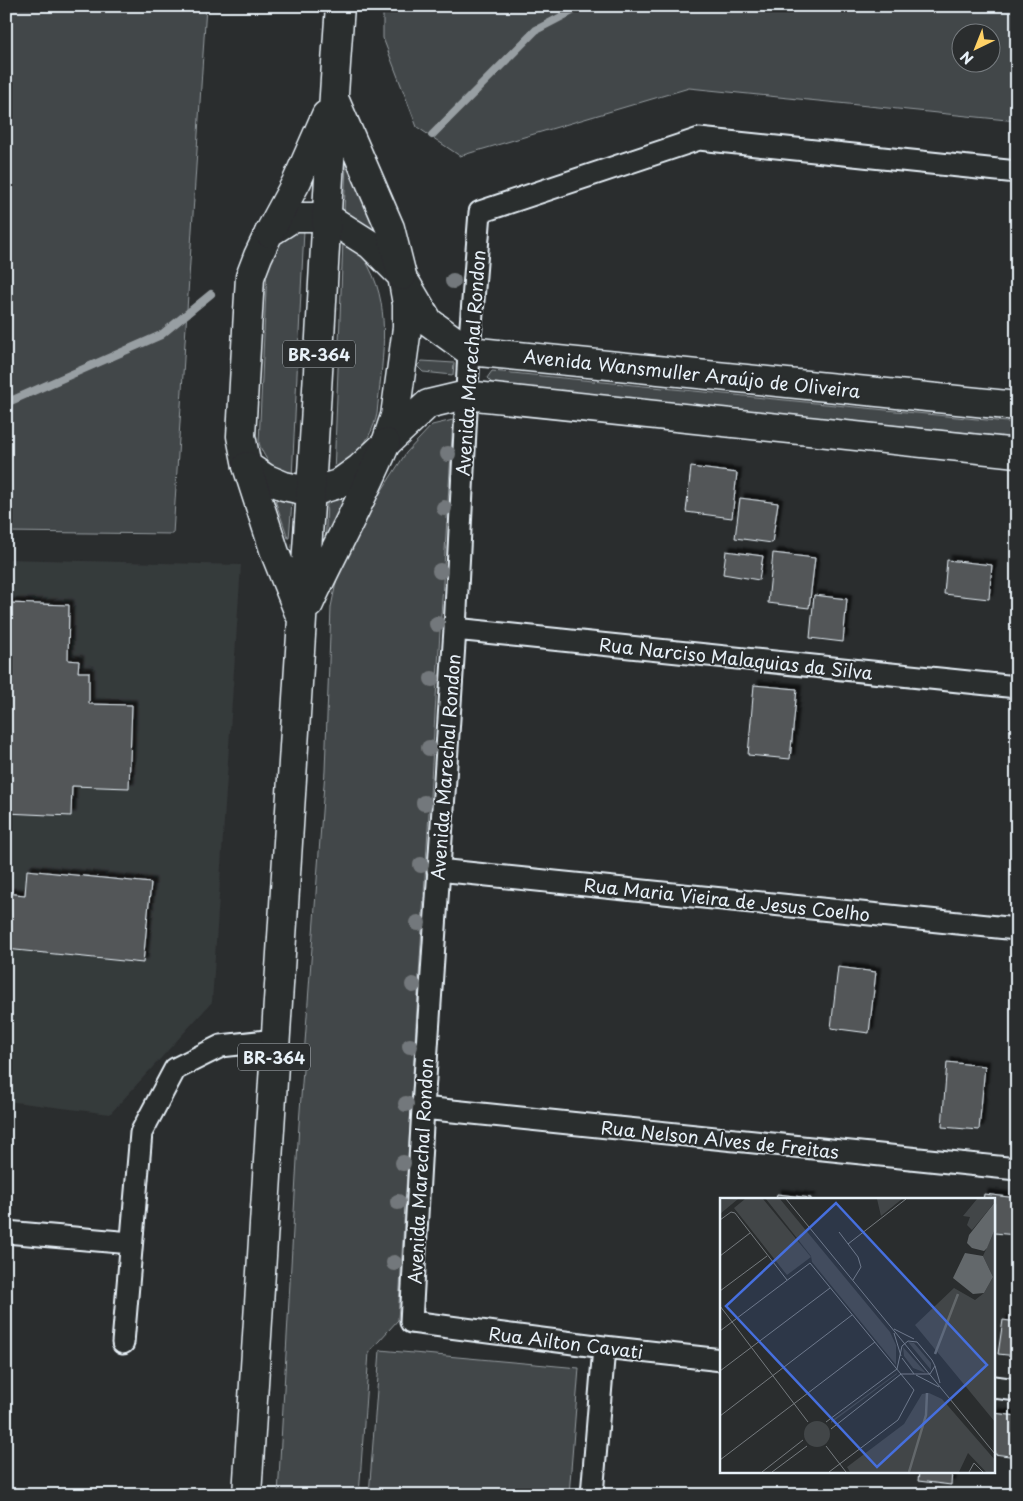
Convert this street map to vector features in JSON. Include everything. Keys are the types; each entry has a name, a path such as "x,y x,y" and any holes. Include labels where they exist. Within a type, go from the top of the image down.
{"main road":[{"name":"BR-364","path":"248,1495 275,1040 312,492 333,97 340,6"},
{"path":"302,619 275,553 247,466 241,436 250,277 269,233 298,181 333,97"},
{"path":"302,619 336,546 367,488 386,443 395,416 406,328 407,304 390,228 333,97"},
{"path":"269,233 294,217 327,217 371,245 402,276 429,322 469,351"},
{"name":"Avenida Wansmuller Araújo de Oliveira","path":"469,351 1017,406"},
{"path":"247,466 265,478 284,486 312,492 338,484 360,468 428,404 466,395 1017,453"}],"street":[{"name":"Avenida Marechal Rondon","path":"411,1322 438,870 455,629 466,395 480,212 699,139 1017,172"},
{"name":"Rua Narciso Malaquias da Silva","path":"455,629 1017,687"},
{"name":"Rua Maria Vieira de Jesus Coelho","path":"438,870 1017,928"},
{"path":"123,1343 141,1133 175,1069 220,1046 275,1040"},
{"name":"Rua Nelson Alves de Freitas","path":"423,1108 1017,1169"},
{"path":"6,1232 131,1243"},
{"name":"Rua Ailton Cavati","path":"411,1322 720,1360"},
{"path":"592,1495 604,1347"},
{"path":"996,1388 1017,1390"}],"shaded area":[{"path":"6,6 206,6 173,534 6,532"},
{"path":"383,6 1017,6 1017,121 689,88 460,156 417,127 383,38"},
{"path":"346,164 388,248 344,213"},
{"path":"304,230 292,478 271,464 259,443 267,268 278,242 288,235"},
{"path":"343,240 358,252 369,267 381,302 384,339 377,414 371,433 361,448 334,474"},
{"path":"422,361 454,363 453,375 423,372 417,366"},
{"path":"492,371 1017,423 1017,438 493,384 487,378"},
{"path":"453,420 398,1320 369,1352 359,1495 278,1495 299,1124 325,771 331,607 340,563 364,518 406,453 432,425"},
{"path":"361,481 325,548 327,502"},
{"path":"275,500 292,502 289,538 288,538"},
{"path":"6,559 241,565 212,1002 110,1114 6,1101"},
{"path":"380,1350 579,1368 569,1495 369,1495"}],"building":[{"path":"691,467 737,473 732,518 686,512"},
{"path":"740,498 778,503 772,543 735,538"},
{"path":"726,551 763,556 759,580 723,574"},
{"path":"773,553 815,558 809,608 768,603"},
{"path":"947,560 992,565 989,599 944,594"},
{"path":"814,595 847,599 843,642 810,638"},
{"path":"6,603 69,605 68,660 79,661 78,672 89,672 89,704 132,705 129,788 72,786 71,816 6,813"},
{"path":"754,685 797,689 790,759 748,755"},
{"path":"1016,749 1017,785 1014,785"},
{"path":"27,870 151,883 143,963 6,949 6,893 25,895"},
{"path":"838,967 876,972 869,1033 831,1028"},
{"path":"947,1062 985,1066 979,1130 942,1127"},
{"path":"777,1194 811,1198 776,1198"},
{"path":"984,1194 1017,1198 1017,1235 996,1233 996,1198 983,1198"},
{"path":"1003,1320 1017,1322 1017,1356 998,1354"},
{"path":"996,1413 1017,1416 1017,1457 996,1454"},
{"path":"919,1474 952,1474 951,1485 918,1481"}],"waterway":[{"path":"432,135 536,30 582,6"},
{"path":"6,403 161,335 211,294"}]}
